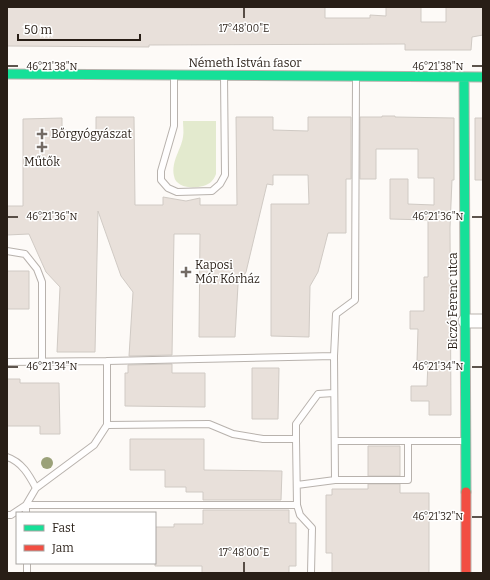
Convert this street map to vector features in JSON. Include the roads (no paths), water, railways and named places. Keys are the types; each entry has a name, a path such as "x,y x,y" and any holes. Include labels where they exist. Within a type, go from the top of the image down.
{"street":[{"name":"Németh István fasor","path":"7,74 483,77"},
{"name":"Biczó Ferenc utca","path":"464,77 466,573"},
{"path":"465,321 483,321"}],"lane":[{"path":"174,75 174,126 161,171 161,180 168,188 177,192 212,191 220,184 225,175 224,75"},
{"path":"335,480 334,356 336,314 355,300 356,75"},
{"path":"7,252 25,254 37,269 42,282 42,362"},
{"path":"7,362 334,356"},
{"path":"7,515 11,515 26,504 36,488 94,445 107,425 107,361"},
{"path":"311,573 312,528 300,515 297,505 296,424 318,394 334,393"},
{"path":"107,425 208,424 233,434 263,439 296,439"},
{"path":"335,441 466,441"},
{"path":"297,485 335,480 408,480 408,441"},
{"path":"7,456 25,469 36,488"},
{"path":"26,504 297,505"},
{"path":"26,504 26,512"}],"place":[{"name":"Bőrgyógyászat","path":"42,134"},
{"name":"Műtők","path":"42,147"},
{"name":"Kaposi Mór Kórház","path":"186,272"}]}
